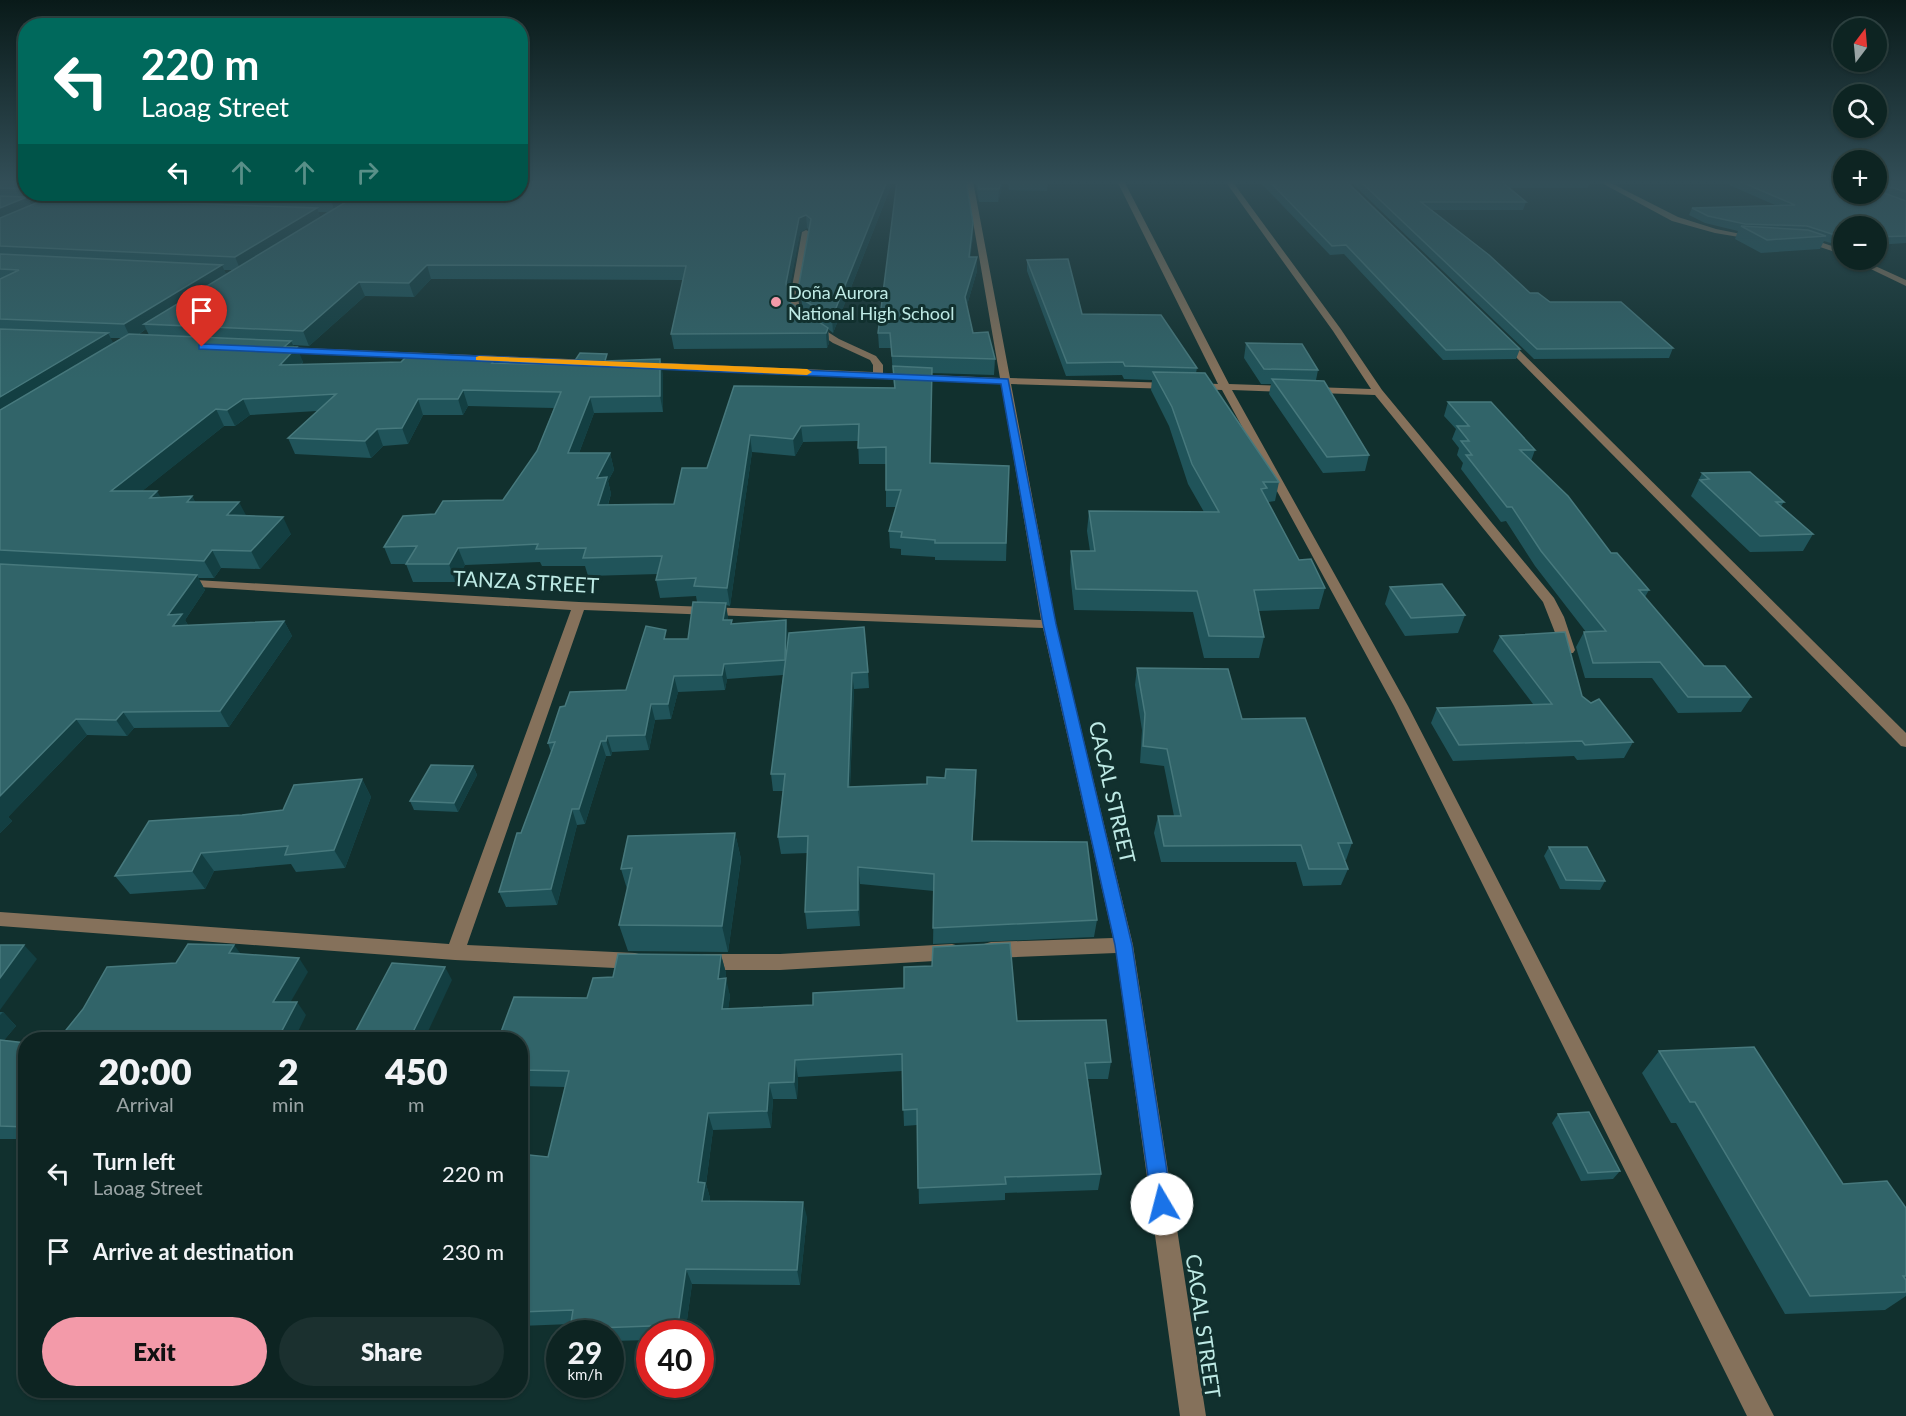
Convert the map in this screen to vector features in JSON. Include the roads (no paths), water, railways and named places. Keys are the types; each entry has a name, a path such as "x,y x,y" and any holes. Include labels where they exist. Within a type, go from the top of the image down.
{"street":[{"path":"803,247 794,298 797,316 836,341 873,358 878,365 878,375"},
{"name":"CACAL STREET","path":"981,247 1049,624 1124,945 1193,1416"},
{"path":"1154,247 1225,387 1401,706 1761,1416"},
{"path":"1276,247 1337,330 1378,392 1549,602 1565,639 1570,659"},
{"path":"1878,270 1906,283"},
{"path":"1495,331 1906,742"},
{"path":"263,349 606,364"},
{"path":"630,365 1005,381 1378,392"},
{"name":"TANZA STREET","path":"165,581 579,606 1049,624"},
{"path":"455,952 579,606"},
{"path":"0,920 455,952 649,962"},
{"path":"684,962 780,962 1124,945"}],"place":[{"name":"Doña Aurora National High School","path":"776,302"}]}
